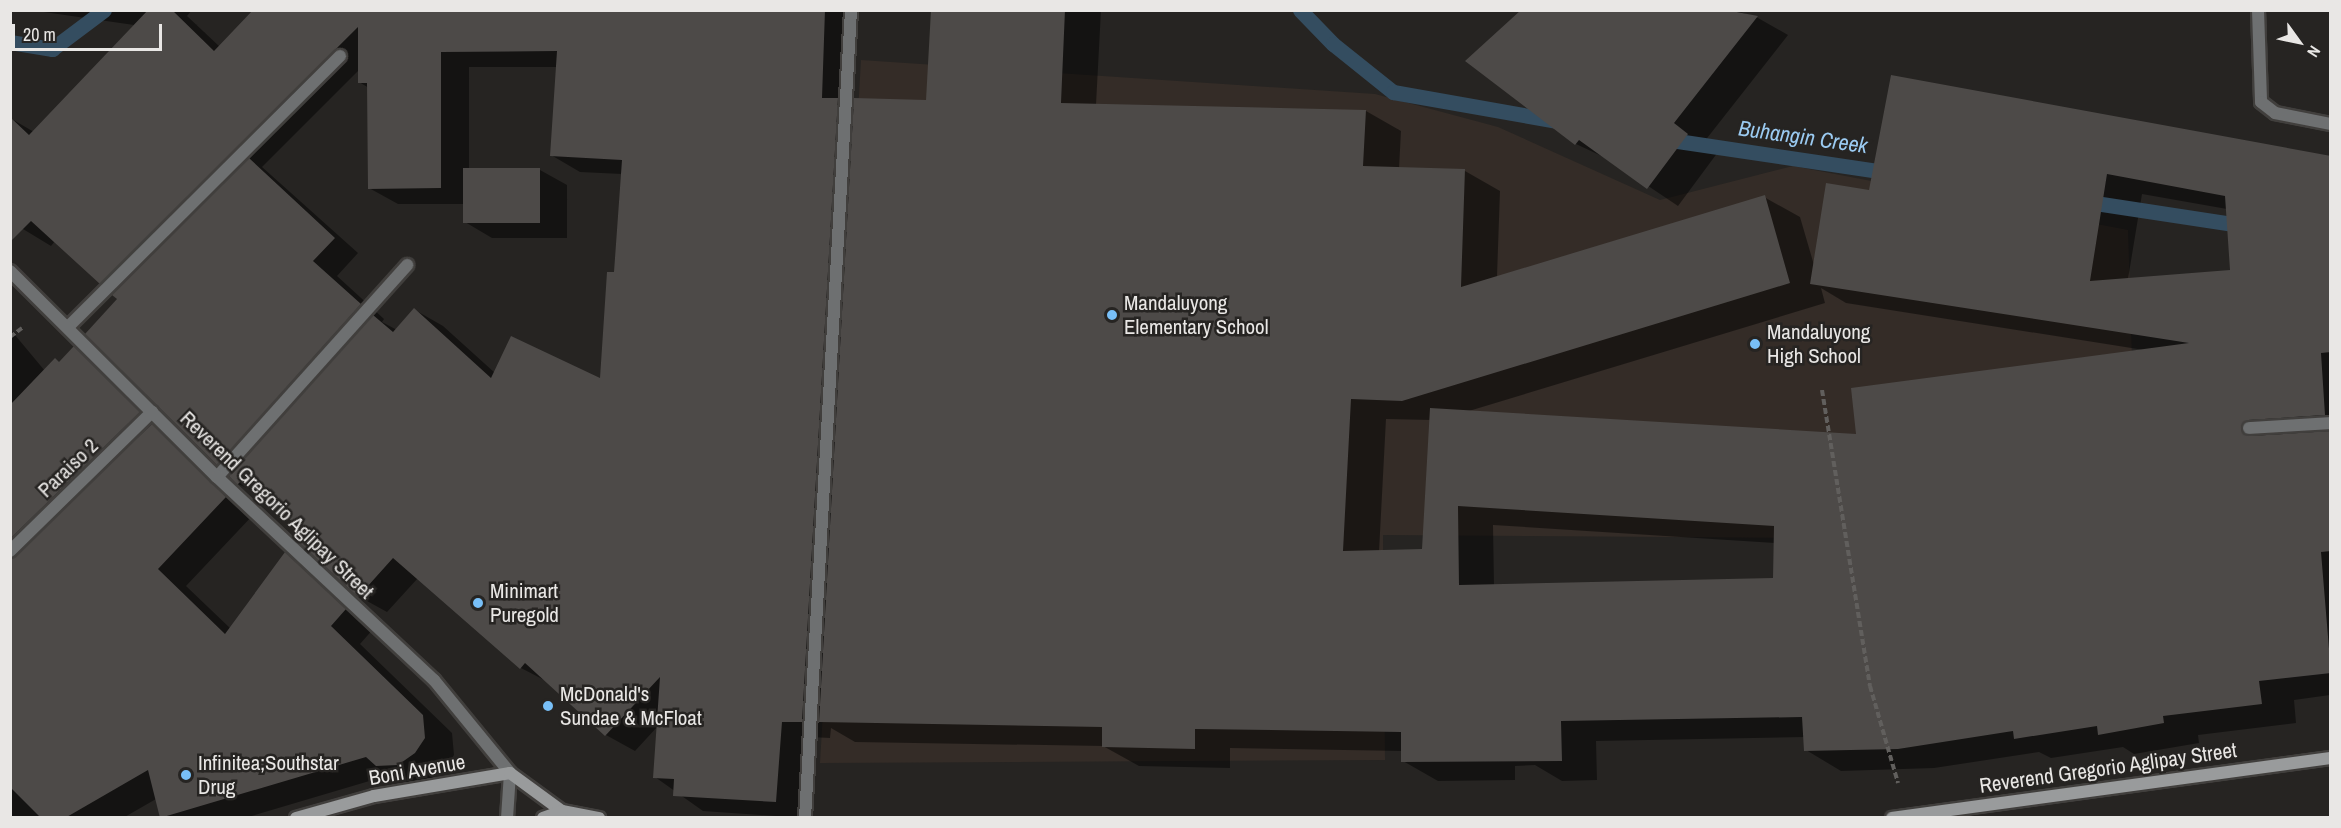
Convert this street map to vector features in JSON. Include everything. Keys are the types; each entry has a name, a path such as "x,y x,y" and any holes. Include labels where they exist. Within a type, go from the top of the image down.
{"main road":[{"name":"Reverend Gregorio Aglipay Street","path":"1892,818 2331,758"},
{"name":"Reverend Gregorio Aglipay Street","path":"510,773 562,811 599,818"},
{"name":"Boni Avenue","path":"296,818 374,796 510,773"},
{"path":"543,818 562,811"}],"street":[{"path":"805,818 851,10"},
{"path":"2258,10 2261,102 2275,113 2331,124"},
{"path":"68,327 340,56"},
{"path":"217,477 407,265"},
{"name":"Reverend Gregorio Aglipay Street","path":"10,271 217,477 434,680 510,773"},
{"name":"Paraiso 2","path":"10,551 152,412"},
{"path":"2249,428 2331,423"},
{"path":"507,818 510,773"}],"path":[{"path":"1822,390 1870,686 1907,816"}],"shaded area":[{"path":"861,60 1375,94 1498,127 1660,200 1793,166 2128,230 2135,457 1802,538 1383,535 1385,760 820,763"}],"building":[{"path":"148,10 172,10 214,51 253,10 825,10 822,98 838,98 802,722 782,722 776,802 673,796 674,779 653,778 660,677 605,736 525,663 520,669 393,558 358,597 294,538 301,529 243,479 237,485 229,476 373,315 393,332 414,308 491,378 511,336 600,378 607,272 614,272 622,160 550,156 557,51 441,52 441,188 368,189 367,83 358,83 358,27 100,284 31,221 10,242 10,117 29,135"},
{"path":"931,10 1065,10 1061,103 1366,110 1363,166 1465,169 1461,287 1765,195 1790,283 1402,401 1351,399 1343,551 1422,549 1430,408 1856,434 1851,388 2189,343 1810,284 1826,183 1869,190 1891,75 2331,156 2331,352 2321,353 2325,415 2248,420 2241,428 2250,436 2331,431 2331,551 2321,552 2331,673 2259,681 2262,704 2163,716 2164,723 2098,735 2097,726 2014,739 2013,731 1898,749 1804,751 1802,717 1561,721 1562,761 1401,762 1401,732 1195,729 1195,749 1102,747 1102,727 819,722 854,98 926,100","holes":["2107,174 2225,196 2230,270 2090,281","1458,506 1774,526 1773,578 1459,585"]},
{"path":"1521,10 1726,10 1758,16 1674,123 1688,134 1647,189 1579,140 1575,145 1465,61"},
{"path":"249,158 335,238 313,261 361,304 217,465 85,334 117,299 112,295"},
{"path":"463,168 540,168 540,223 463,223"},
{"path":"74,346 140,412 10,539 10,405 55,358 59,362"},
{"path":"152,424 226,497 158,569 225,634 285,552 346,609 331,626 423,715 425,738 415,753 398,765 376,766 366,757 160,818 148,770 65,818 41,818 10,787 10,559"}],"waterway":[{"name":"Buhangin Creek","path":"10,42 52,49 104,10"},
{"name":"Buhangin Creek","path":"1300,10 1333,44 1393,92 1557,121"},
{"name":"Buhangin Creek","path":"1664,139 1892,173"},
{"name":"Buhangin Creek","path":"2082,201 2245,226"}],"place":[{"name":"Mandaluyong Elementary School","path":"1112,315"},
{"name":"Mandaluyong High School","path":"1755,344"},
{"name":"Minimart Puregold","path":"478,603"},
{"name":"McDonald's Sundae & McFloat","path":"548,706"},
{"name":"Infinitea;Southstar Drug","path":"186,775"}]}
